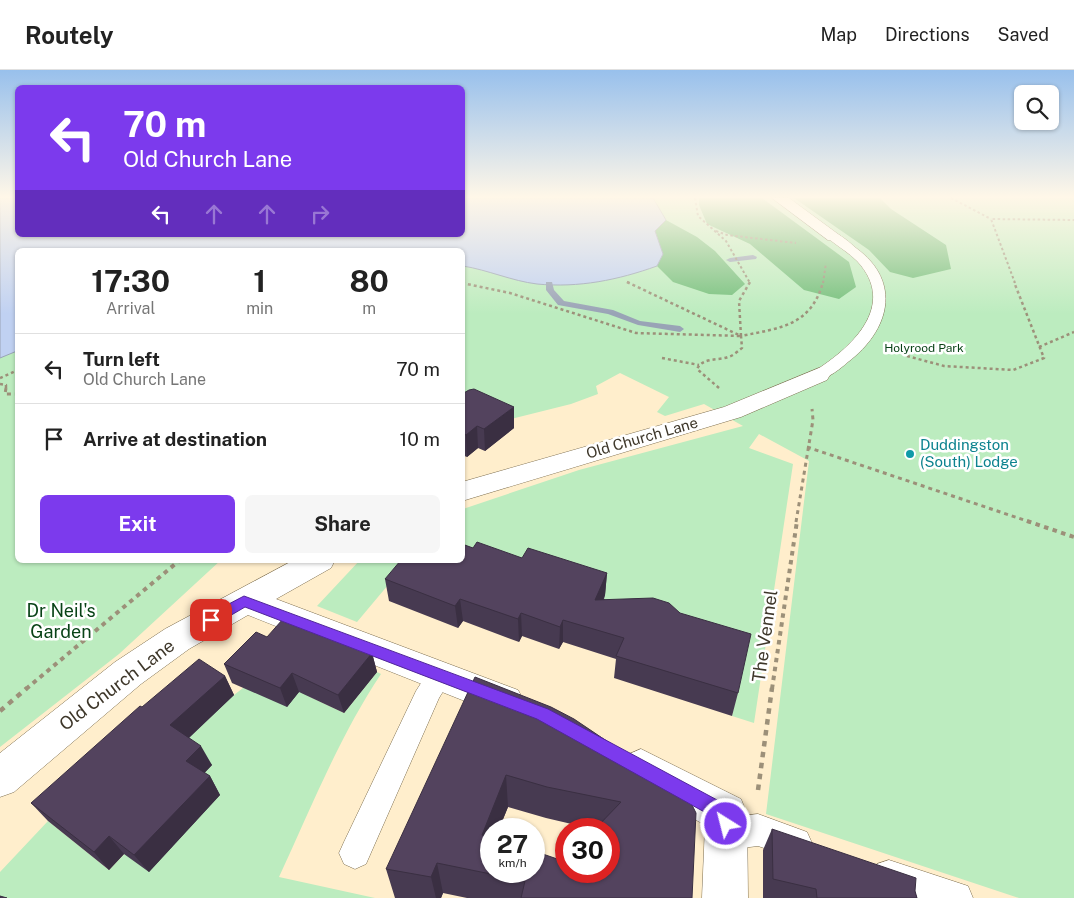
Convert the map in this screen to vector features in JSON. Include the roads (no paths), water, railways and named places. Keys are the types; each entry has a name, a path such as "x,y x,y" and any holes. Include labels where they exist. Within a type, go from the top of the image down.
{"street":[{"name":"Old Church Lane","path":"465,491 496,479 675,430 794,388 819,374"},
{"name":"Old Church Lane","path":"0,778 128,673 177,640 314,563"},
{"path":"244,601 439,677 534,711"},
{"path":"612,752 726,824 725,898"}],"lane":[{"path":"819,374 839,363 855,349 875,325 880,312 878,291 864,261 834,237"},
{"path":"355,853 429,691 439,677"},
{"path":"726,824 758,830 824,853"},
{"path":"861,867 956,898"}],"water":[{"path":"0,237 657,237 663,254 657,266 628,275 583,284 553,285 528,283 465,266 465,248 15,248 15,352 0,358"}],"waterway":[{"path":"730,260 753,257"},
{"path":"549,284 550,290 561,303 610,312 638,323 680,329"}],"place":[{"name":"Duddingston (South) Lodge","path":"910,454"}],"park label":[{"name":"Holyrood Park","path":"924,348"},
{"name":"Dr Neil's Garden","path":"61,621"}]}
